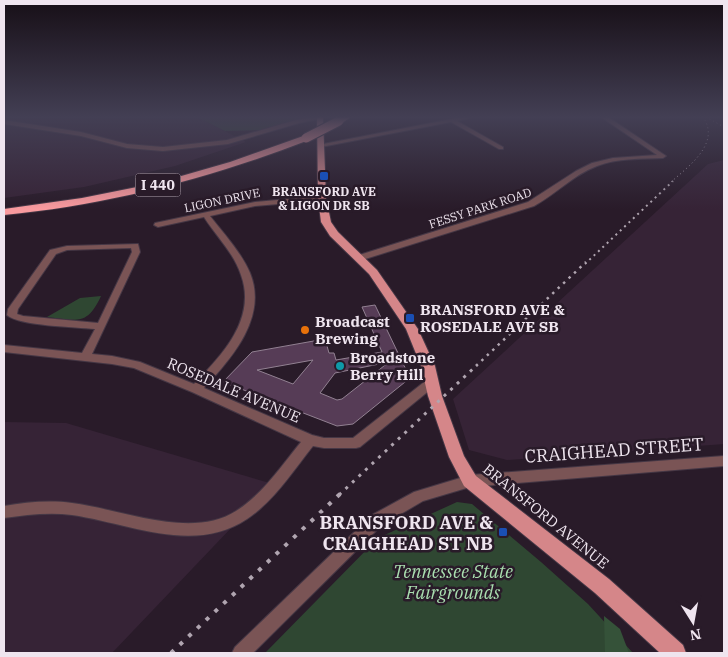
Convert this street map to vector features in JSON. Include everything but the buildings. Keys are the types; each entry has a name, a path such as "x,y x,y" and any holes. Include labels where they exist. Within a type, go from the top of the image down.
{"highway":[{"name":"I 440","path":"4,203 108,187 192,168 259,148"},
{"name":"I 440","path":"4,212 80,202 199,176 262,156 278,148"}],"main road":[{"name":"BRANSFORD AVENUE","path":"321,148 323,213 328,227 359,258 389,293 406,319 421,349 457,457 470,481 602,586 675,653"}],"street":[{"path":"147,148 176,148"},
{"name":"FESSY PARK ROAD","path":"359,258 530,204 545,197 586,168 601,162 663,156 650,148"},
{"name":"LIGON DRIVE","path":"158,225 263,202 322,198"},
{"path":"196,389 234,346 246,321 250,299 244,271 204,214"},
{"path":"85,357 101,326 136,252 134,246 70,248 55,251 48,257 12,312 13,316 21,319 101,326"},
{"name":"ROSEDALE AVENUE","path":"4,349 85,357 136,365 196,389 310,440 324,443 356,443 432,382"},
{"path":"4,512 72,508 135,522 193,530 221,524 231,521 259,501 310,440"},
{"name":"CRAIGHEAD STREET","path":"240,653 377,520 419,496 470,481 724,461"}],"shaded area":[{"path":"4,148 229,148 175,166 84,187 4,198"},
{"path":"724,160 724,444 507,460 469,450 453,399 708,164"},
{"path":"4,422 66,423 273,484 112,653 4,653"}],"green space":[{"path":"101,296 91,313 80,319 47,317 80,298"},
{"name":"Tennessee State Fairgrounds","path":"457,502 472,504 541,562 588,604 633,653 265,653 378,538"},
{"path":"604,616 620,629 629,653 605,653"}],"railway":[{"path":"671,182 694,161 704,148"},
{"path":"585,264 673,181"},
{"path":"476,366 586,262"},
{"path":"339,495 477,365"},
{"path":"171,653 340,494"}],"place":[{"name":"BRANSFORD AVE & LIGON DR SB","path":"324,176"},
{"name":"BRANSFORD AVE & ROSEDALE AVE SB","path":"410,318"},
{"name":"Broadcast Brewing","path":"305,330"},
{"name":"Broadstone Berry Hill","path":"340,366"},
{"name":"BRANSFORD AVE & CRAIGHEAD ST NB","path":"503,532"}]}
